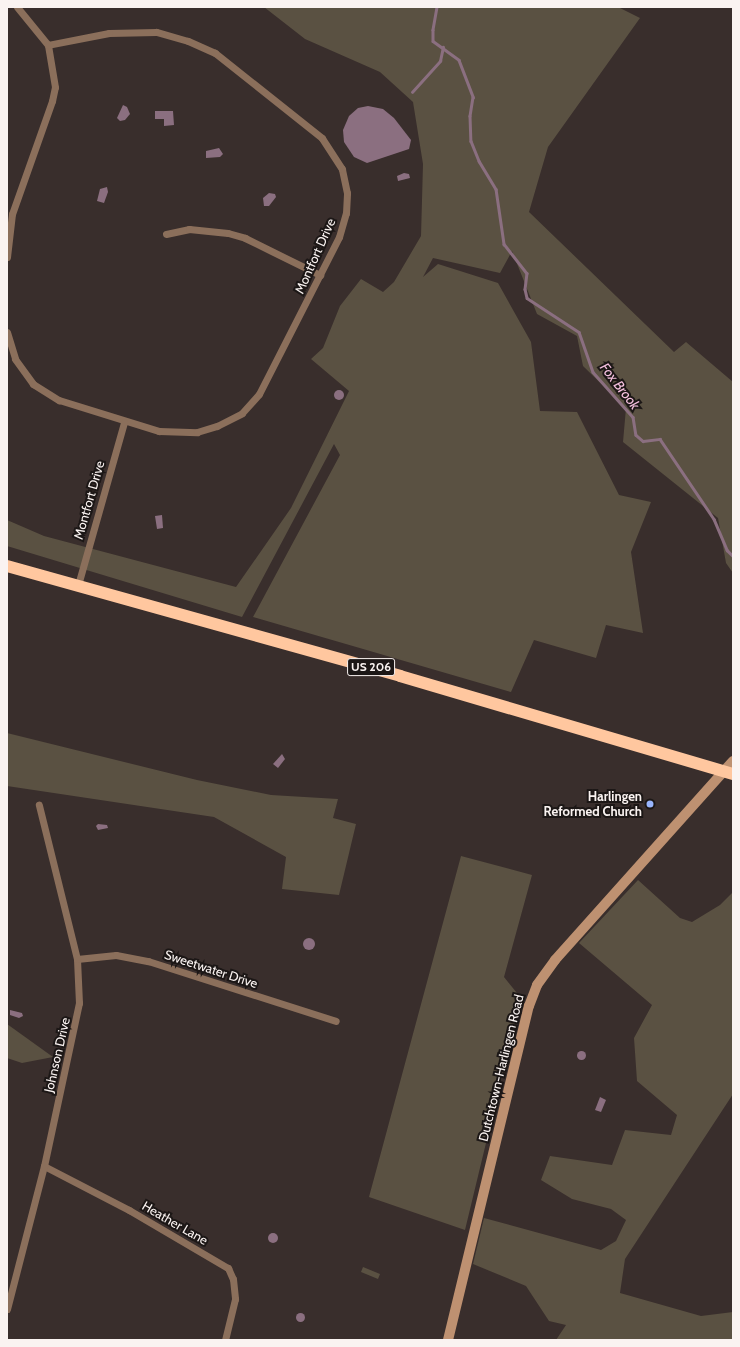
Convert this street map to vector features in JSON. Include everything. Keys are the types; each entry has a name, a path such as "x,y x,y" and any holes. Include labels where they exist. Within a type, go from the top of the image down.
{"highway":[{"name":"US 206","path":"7,566 78,584 400,676 729,773"}],"street":[{"path":"7,257 12,214 52,101 55,87 48,45 19,9"},
{"name":"Montfort Drive","path":"7,332 15,359 42,392 59,400 124,422 159,431 180,434 217,426 242,413 259,394 320,275 344,223 347,193 337,158 322,138 307,124 215,53 188,41 156,32 127,31 48,45"},
{"path":"166,234 189,229 228,233 245,238 320,275"},
{"name":"Montfort Drive","path":"78,584 124,422"},
{"name":"Dutchtown-Harlingen Road","path":"448,1340 529,1006 537,985 555,960 729,773 733,762"},
{"name":"Johnson Drive","path":"7,1309 44,1166 78,1018 76,959 39,805"},
{"name":"Sweetwater Drive","path":"76,959 116,955 148,962 336,1021"},
{"name":"Heather Lane","path":"44,1166 129,1210 228,1268 233,1279 235,1299 225,1340"}],"shaded area":[{"path":"264,7 618,7 640,18 548,147 529,212 674,352 686,342 733,382 733,573 726,563 718,518 623,442 626,408 583,366 577,336 537,314 512,251 500,273 433,258 423,277 438,264 498,283 531,342 540,411 577,412 619,495 651,502 631,552 643,633 606,625 596,658 534,640 511,692 253,617 340,455 334,444 242,617 7,546 7,520 44,536 236,587 291,508 349,391 311,359 323,348 340,306 361,279 383,292 394,282 421,236 423,164 413,102 380,72 305,39"},
{"path":"123,105 127,107 130,114 125,120 120,121 117,118"},
{"path":"368,106 383,109 394,118 411,140 409,149 367,163 354,157 344,142 343,130 349,116 358,108"},
{"path":"155,111 173,111 174,125 164,126 164,119 155,119"},
{"path":"219,148 223,154 220,157 206,158 206,151"},
{"path":"404,173 409,174 410,178 398,181 397,176"},
{"path":"107,187 108,192 104,203 97,201 100,189"},
{"path":"269,193 275,194 276,197 269,206 264,206 263,198"},
{"path":"337,390 341,390 343,391 343,399 337,400 334,397 334,393"},
{"path":"162,515 163,528 157,529 155,516"},
{"path":"7,733 197,780 271,795 338,799 333,818 356,824 339,895 282,889 286,857 214,817 7,786"},
{"path":"282,754 285,759 278,768 273,764"},
{"path":"98,824 107,825 108,828 98,830 96,826"},
{"path":"461,856 532,875 504,977 521,998 465,1230 369,1197"},
{"path":"638,880 680,918 692,922 720,905 733,892 733,1094 625,1259 620,1293 701,1316 733,1312 733,1340 556,1340 566,1325 549,1321 526,1286 473,1264 484,1218 601,1250 616,1241 626,1220 611,1209 572,1199 541,1180 550,1156 612,1165 625,1130 671,1135 677,1115 637,1081 634,1038 652,1005 579,943"},
{"path":"309,938 313,940 315,944 313,948 309,950 305,948 303,944 305,940"},
{"path":"10,1010 22,1013 23,1016 19,1018 10,1015"},
{"path":"7,1024 53,1057 22,1063 7,1058"},
{"path":"581,1050 586,1055 581,1060 576,1055"},
{"path":"600,1097 606,1100 601,1112 595,1110"},
{"path":"271,1233 275,1233 278,1238 275,1243 271,1243 268,1240 268,1236"},
{"path":"363,1267 380,1274 378,1279 361,1272"},
{"path":"300,1312 305,1317 300,1322 295,1317"}],"waterway":[{"name":"Fox Brook","path":"437,7 433,30 433,41 459,60 473,97 470,116 471,141 479,161 496,189 504,244 527,273 525,289 527,298 579,332 593,372 633,417 636,435 643,441 660,439 714,519 727,550 733,556"},
{"path":"412,92 440,61 443,47"}],"place":[{"name":"Harlingen Reformed Church","path":"650,804"}]}
